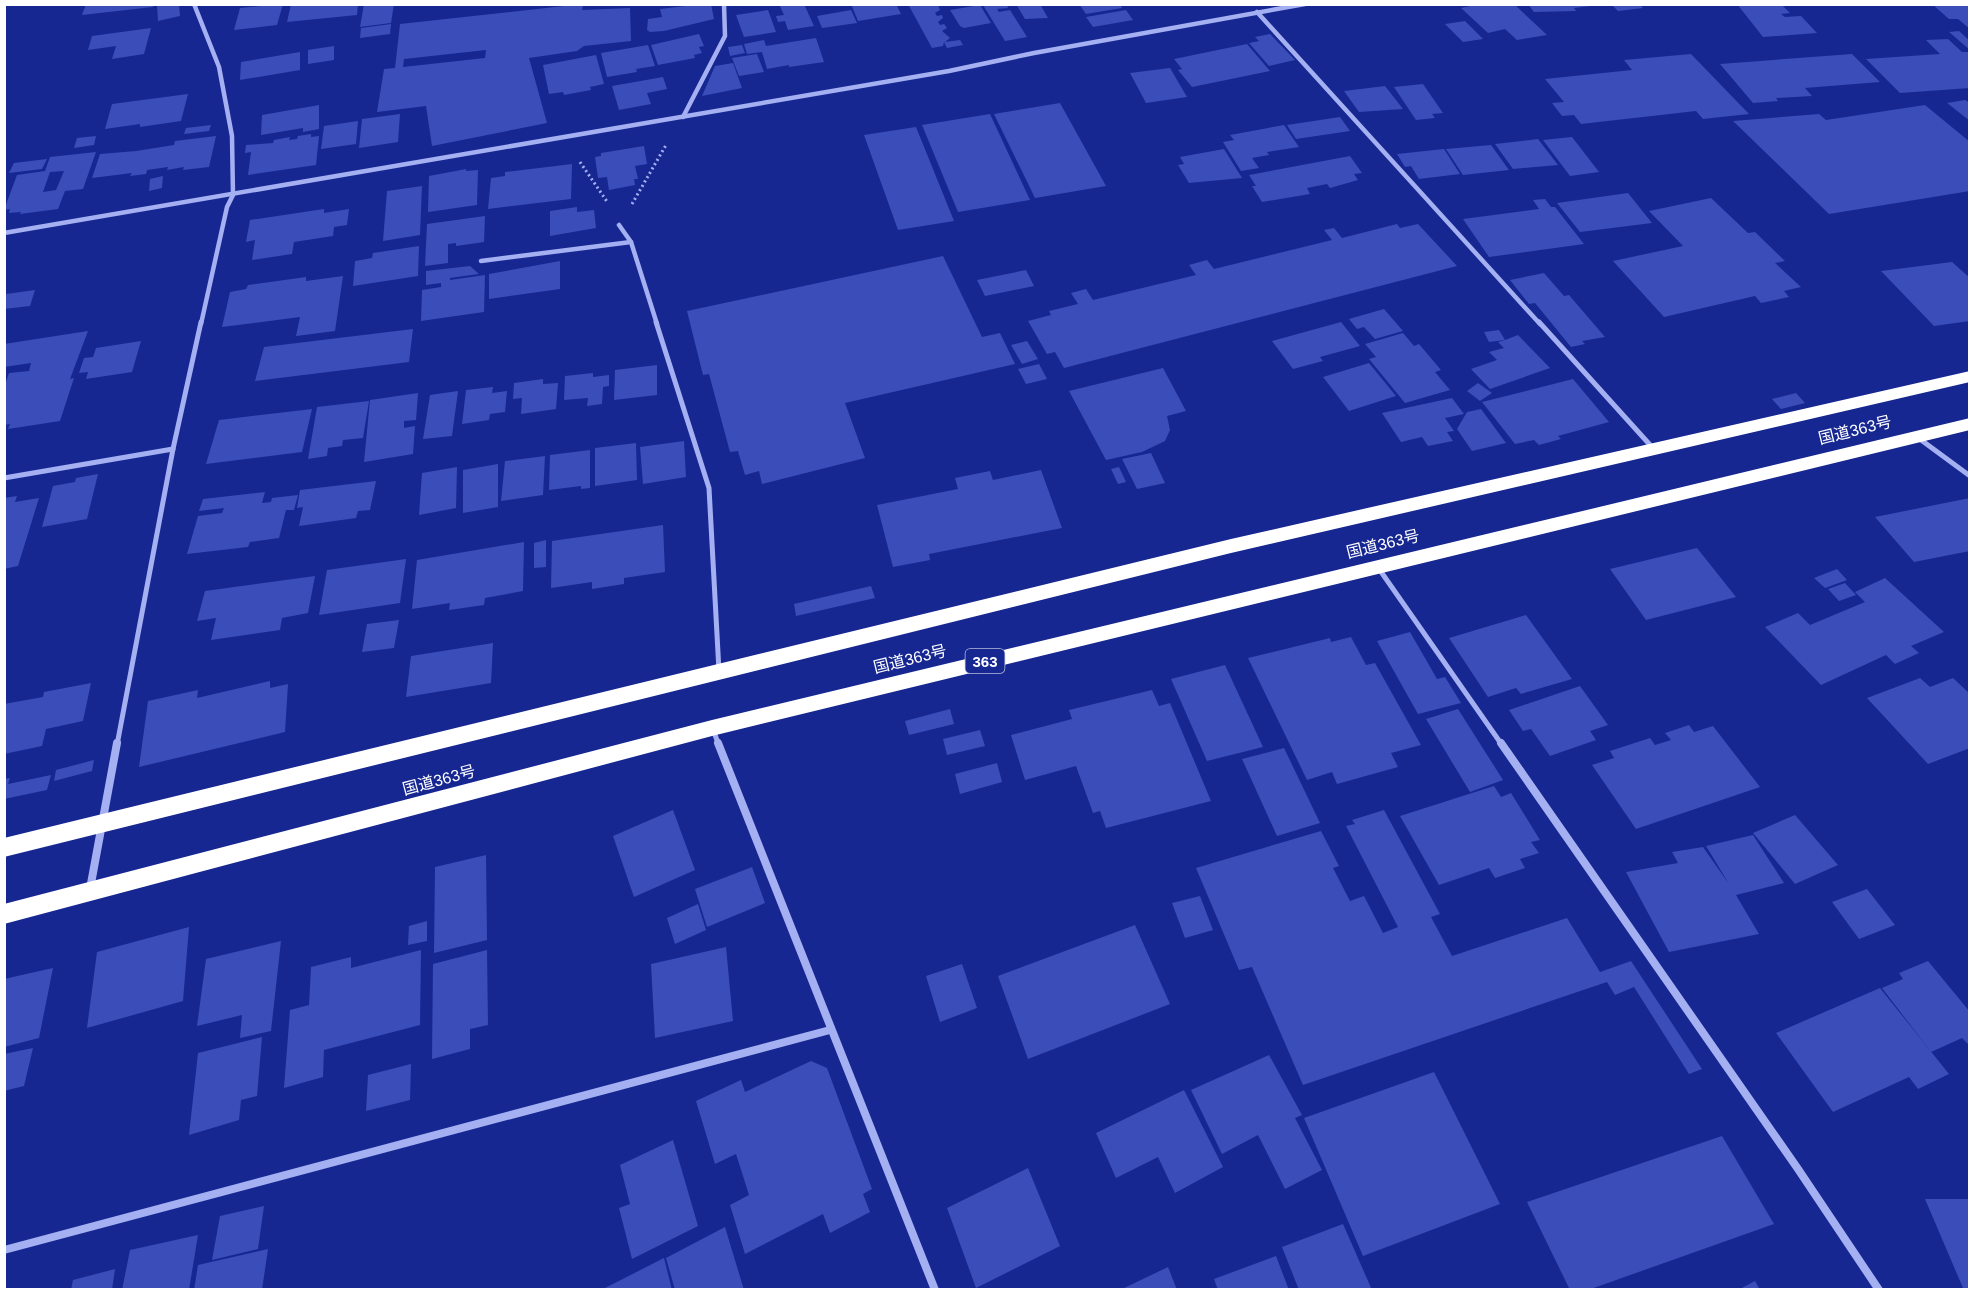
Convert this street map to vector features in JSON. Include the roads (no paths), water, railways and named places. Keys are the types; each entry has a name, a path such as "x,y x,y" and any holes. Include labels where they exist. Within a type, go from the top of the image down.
{"highway":[{"name":"国道363号","path":"4,848 720,671 1651,446 1970,376"},
{"name":"国道363号","path":"4,914 712,728 1970,424"}],"street":[{"path":"89,893 173,449 226,207 233,195 232,136 219,68 194,4"},
{"path":"683,117 726,36 724,4"},
{"path":"1265,4 1271,10"},
{"path":"4,233 949,71 1305,4"},
{"path":"1257,12 1651,446"},
{"path":"619,225 631,242 709,488 720,671"},
{"path":"481,261 631,242"},
{"path":"1915,436 1970,476"},
{"path":"4,478 173,449"},
{"path":"1376,566 1778,1140 1879,1290"},
{"path":"712,728 935,1290"},
{"path":"4,1250 830,1030"}]}
